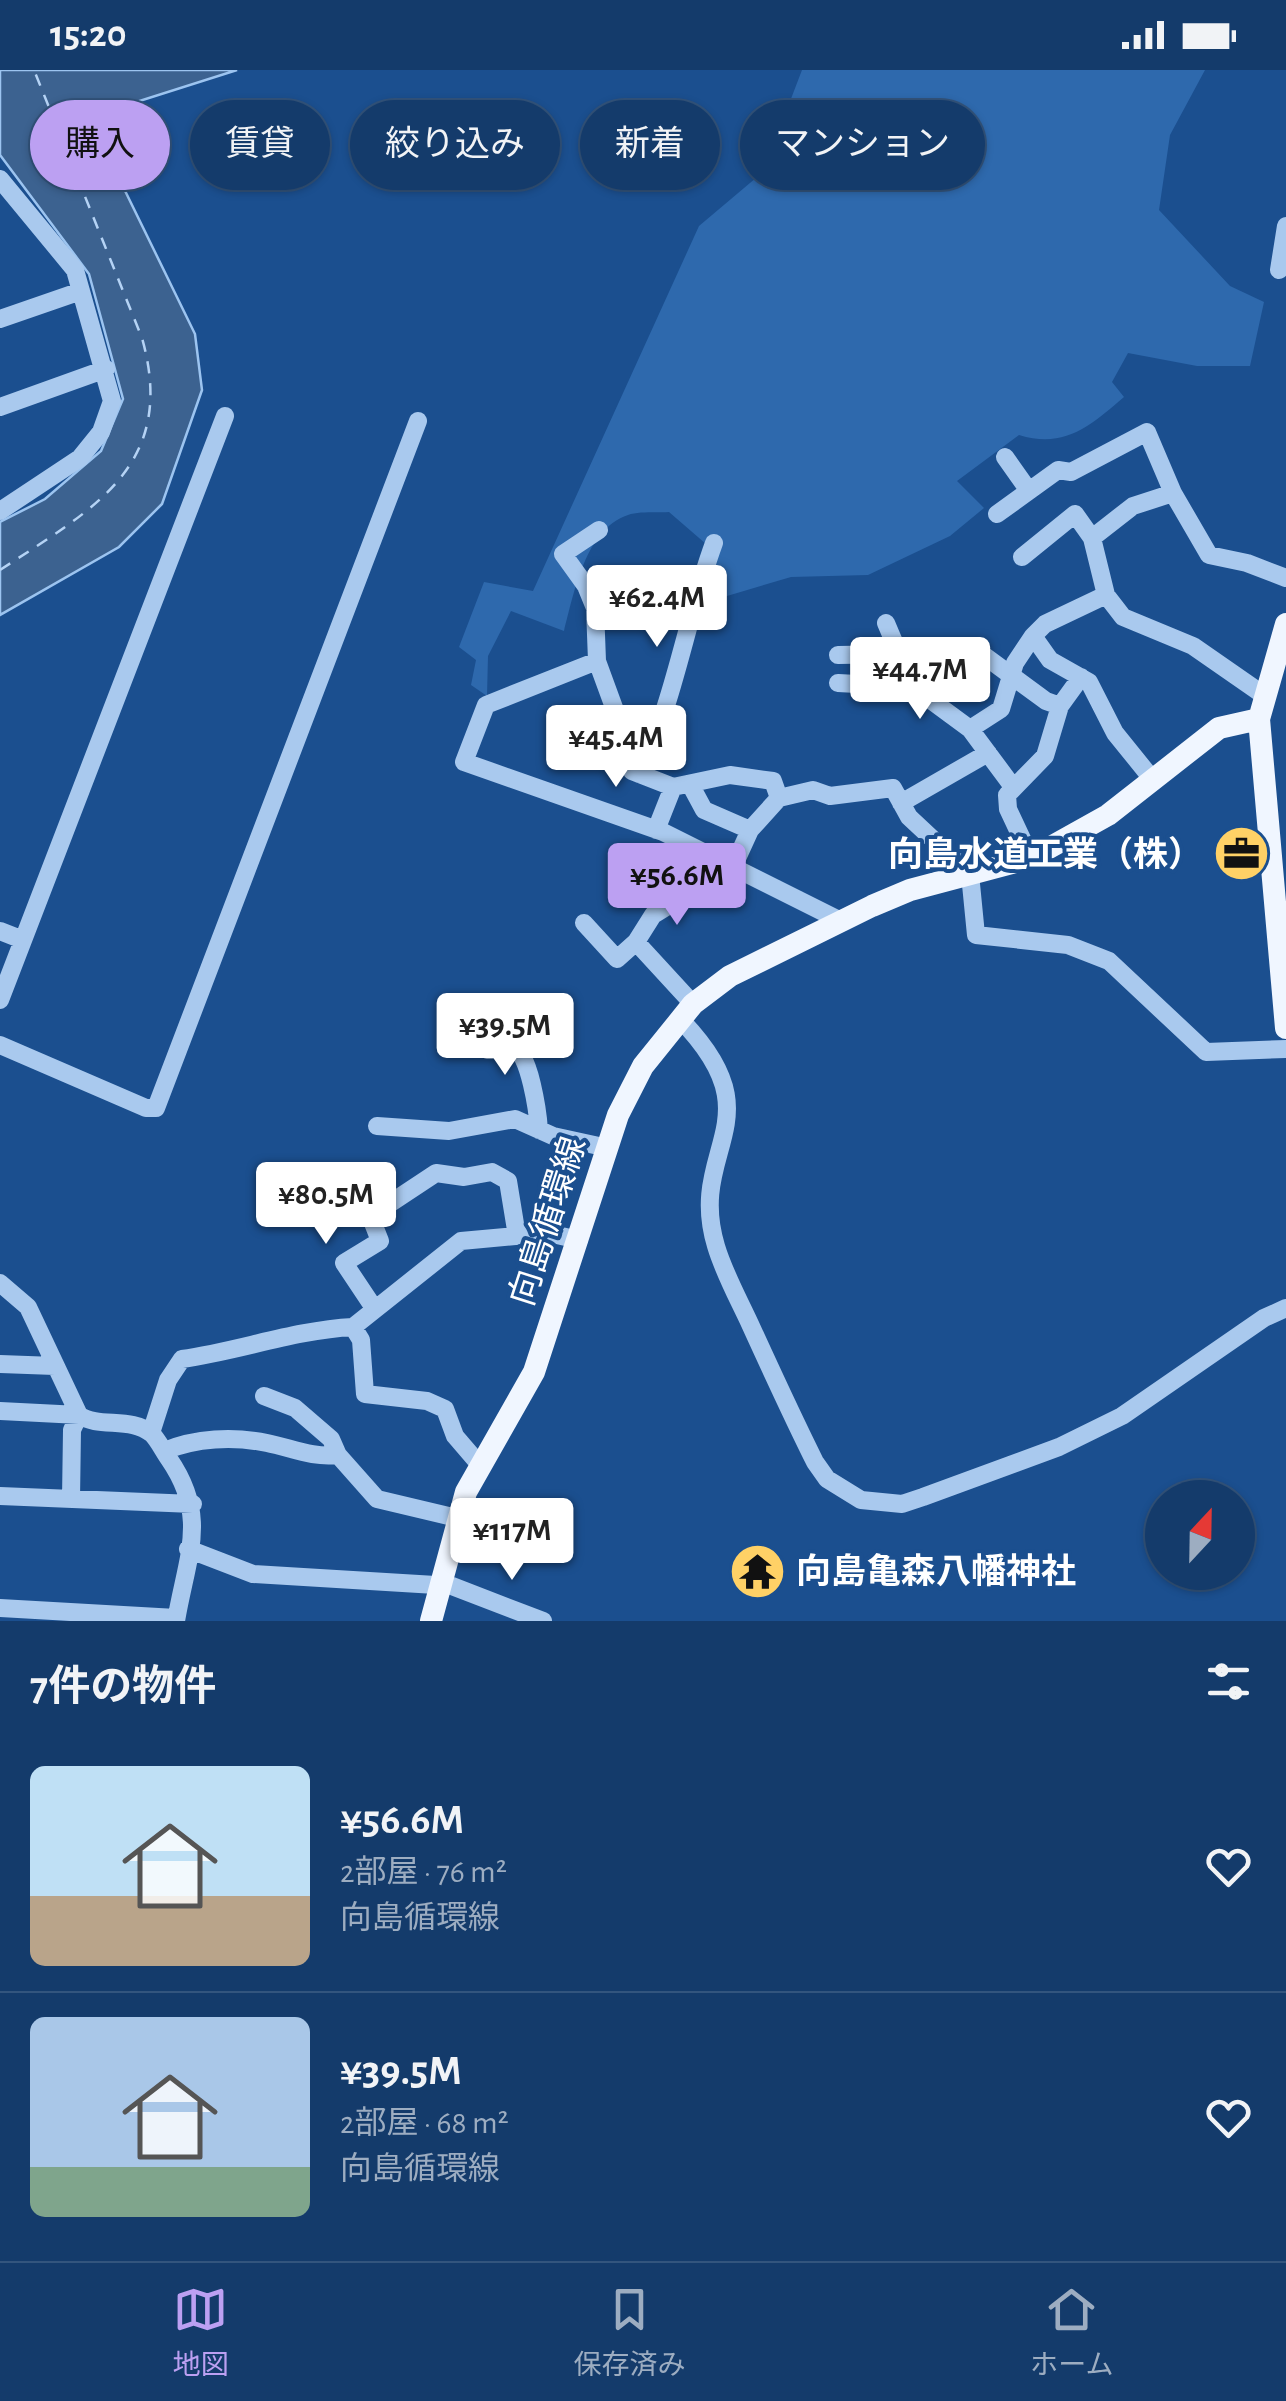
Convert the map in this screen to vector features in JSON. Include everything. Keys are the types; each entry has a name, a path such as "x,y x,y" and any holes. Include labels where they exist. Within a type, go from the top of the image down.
{"main road":[{"path":"1286,624 1259,719 1281,885 1286,1028"},
{"name":"向島循環線","path":"431,1621 457,1518 479,1464 534,1372 632,1086 686,1012 730,976 910,890 1031,858 1108,816 1219,728 1242,719 1259,719"}],"street":[{"path":"0,180 75,270 106,368 112,401 106,422 90,447 48,484 0,511"},
{"path":"1278,270 1286,226"},
{"path":"0,319 81,291"},
{"path":"0,407 106,368"},
{"path":"0,1000 225,416"},
{"path":"0,1045 146,1108 156,1108 418,421"},
{"path":"997,514 1058,470 1071,472 1147,432 1174,493 1209,556 1247,563 1286,578"},
{"path":"1005,457 1029,491"},
{"path":"1092,538 1133,506 1174,493"},
{"path":"1022,558 1075,514 1092,538 1106,595 1123,617 1193,646 1265,696"},
{"path":"599,530 564,554 586,586 595,608 597,661 627,742 632,771 681,785 730,775 772,781 779,798"},
{"path":"639,774 662,726 694,597 714,543"},
{"path":"970,729 1001,709 1010,676 1045,624 1106,595"},
{"path":"886,623 913,688 970,729 1013,787"},
{"path":"1034,636 1050,660 1081,677 1108,712 1115,732 1153,780"},
{"path":"971,646 1010,676 1060,706"},
{"path":"838,655 899,654"},
{"path":"597,661 486,705 464,762 656,830 734,865 841,922"},
{"path":"1031,858 1008,810 1007,795 1045,756 1060,706 1081,677"},
{"path":"838,683 913,688"},
{"path":"901,803 988,753"},
{"path":"656,830 681,785"},
{"path":"681,785 704,810 750,830"},
{"path":"584,923 618,959 636,942 653,915 734,865 750,830 779,798 813,790 830,796 893,788 908,818 970,874 976,935 1068,945 1110,961 1206,1052 1286,1050"},
{"path":"0,930 23,940"},
{"path":"636,942 686,1012 727,1087 728,1117 711,1222 721,1262 814,1462 827,1479 861,1500 902,1504 1059,1447 1122,1416 1264,1318 1286,1308"},
{"path":"482,1040 488,1050 511,1046 517,1049 529,1073 539,1130"},
{"path":"377,1126 449,1130 515,1120 608,1148"},
{"path":"372,1216 436,1173 464,1177 492,1172 508,1181 517,1236"},
{"path":"298,1212 360,1190 380,1241 344,1263 374,1308"},
{"path":"151,1433 168,1380 182,1359 231,1352 322,1329 353,1327 461,1241 548,1234 579,1240"},
{"path":"0,1283 28,1308 78,1414 87,1421 126,1424 151,1433 187,1486 193,1504 176,1619 0,1608"},
{"path":"353,1327 361,1340 365,1394 428,1401 445,1409 455,1436 479,1464"},
{"path":"0,1364 56,1366"},
{"path":"264,1396 295,1408 331,1440 338,1455 377,1500 457,1518"},
{"path":"0,1411 78,1414"},
{"path":"72,1499 72,1430 78,1414"},
{"path":"164,1452 186,1442 230,1439 266,1443 318,1458 338,1455"},
{"path":"0,1496 193,1504"},
{"path":"188,1549 253,1574 438,1585 543,1621"}],"shaded area":[{"path":"0,70 237,70 143,100 30,100 30,190 125,190 195,334 202,390 162,504 119,547 0,615 0,522 45,499 101,451 123,399 89,274 0,155"},
{"path":"802,70 1205,70 1170,135 1159,210 1230,286 1264,302 1250,366 1197,366 1128,353 1112,382 1124,397 1088,425 1063,437 1035,439 1019,435 957,481 984,508 950,536 868,575 791,577 717,599 706,544 669,512 628,515 613,522 591,548 564,631 511,611 488,656 487,696 471,685 476,660 459,647 484,582 533,591 699,226 742,190 985,190 985,100 791,100"}],"ferry route":[{"path":"0,570 95,504 137,452 148,420 150,382 142,338 34,70"}],"place":[{"name":"向島水道工業（株）","path":"1242,854"},
{"name":"向島亀森八幡神社","path":"757,1571"}]}
